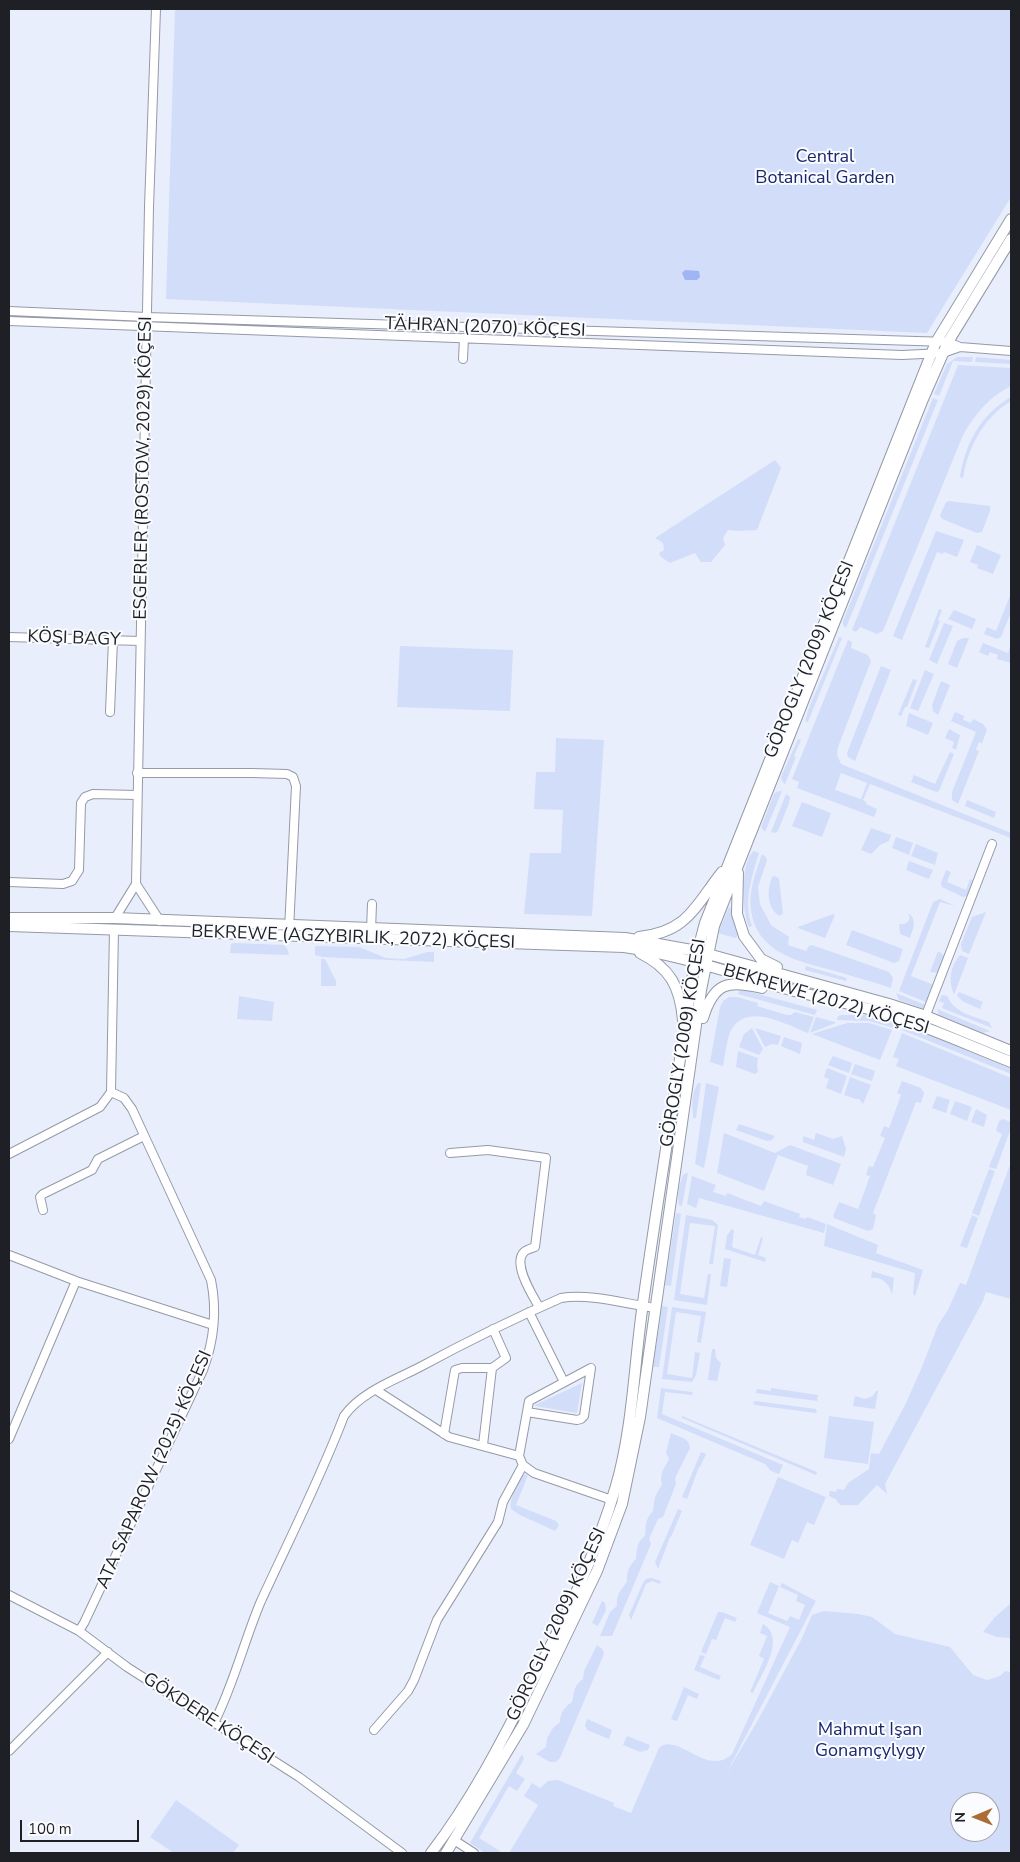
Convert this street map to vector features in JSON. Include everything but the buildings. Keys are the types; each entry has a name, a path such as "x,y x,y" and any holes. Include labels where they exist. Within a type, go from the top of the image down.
{"main road":[{"name":"GÖROGLY (2009) KÖÇESI","path":"735,862 931,353 1011,219"},
{"name":"GÖROGLY (2009) KÖÇESI","path":"446,1853 523,1725 596,1571 622,1504 640,1417 695,1040 705,923 735,862 943,353 1011,239"},
{"path":"625,943 656,934 680,924 689,917 735,862"},
{"path":"735,862 738,914 744,936 761,959 793,977"},
{"name":"BEKREWE (AGZYBIRLIK, 2072) KÖÇESI","path":"9,918 160,920 437,942 625,943"},
{"name":"BEKREWE (AGZYBIRLIK, 2072) KÖÇESI","path":"9,926 290,931 370,930 625,943 702,957"},
{"path":"625,943 655,960 672,978 682,1006 684,1039"},
{"name":"GÖROGLY (2009) KÖÇESI","path":"431,1853 445,1835 513,1720 555,1637 593,1555 617,1484 636,1366 642,1306 684,1039 702,957"},
{"name":"BEKREWE (2072) KÖÇESI","path":"702,957 793,977 889,1004 926,1016 1011,1051"},
{"name":"BEKREWE (2072) KÖÇESI","path":"702,957 787,989 885,1014 922,1026 1011,1062"},
{"path":"695,1040 711,997 729,984 738,983 768,990 787,989"}],"street":[{"name":"ESGERLER (ROSTOW, 2029) KÖÇESI","path":"136,884 147,317 156,9"},
{"name":"TÄHRAN (2070) KÖÇESI","path":"9,311 948,342 960,348"},
{"name":"TÄHRAN (2070) KÖÇESI","path":"9,321 902,355 943,353 960,348 1011,351"},
{"path":"463,359 464,338"},
{"name":"KÖŞI BAGY","path":"9,637 140,641"},
{"path":"110,712 112,640"},
{"path":"137,773 252,773 293,776 296,786 290,931"},
{"path":"9,882 63,884 72,880 79,870 81,803 85,797 93,794 137,795"},
{"path":"922,1026 992,844"},
{"path":"115,918 136,884 160,920"},
{"path":"370,930 372,904"},
{"path":"9,1154 100,1108 111,1092 114,929"},
{"name":"ATA SAPAROW (2025) KÖÇESI","path":"79,1631 203,1370 212,1342 214,1300 211,1280 132,1109 124,1098 111,1092"},
{"path":"43,1210 39,1200 43,1194 92,1170 98,1159 144,1136"},
{"path":"450,1153 488,1150 546,1158 535,1247 524,1252 521,1258 522,1272 539,1308"},
{"path":"9,1255 76,1281 213,1325"},
{"path":"9,1439 76,1281"},
{"path":"214,1723 225,1700 245,1640 261,1602 344,1416 351,1406 376,1390 493,1328 561,1298 572,1296 655,1308"},
{"path":"529,1312 564,1382"},
{"path":"444,1434 455,1370 462,1368 492,1368 506,1358 493,1328"},
{"path":"483,1445 492,1368"},
{"path":"527,1412 582,1420 591,1368 529,1401 527,1412 519,1456 523,1466 534,1474 612,1500"},
{"path":"376,1390 444,1434 455,1439 519,1456"},
{"path":"374,1730 408,1690 414,1680 437,1620 498,1522 503,1502 523,1466"},
{"name":"GÖKDERE KÖÇESI","path":"9,1595 79,1631 127,1667 298,1777 402,1853"},
{"path":"9,1751 108,1652"},
{"path":"454,1840 474,1853"}],"green space":[{"name":"Central Botanical Garden","path":"175,9 1011,9 1011,197 927,333 166,299"},
{"path":"957,357 973,357 972,362 953,361 939,396 934,394 947,364"},
{"path":"976,357 1011,360 1011,364 975,362"},
{"path":"958,365 1011,368 1011,386 996,395 983,407 963,435 883,631 877,634 860,627 856,632 852,630"},
{"path":"1011,397 1011,401 985,424 973,444 963,478 960,477 966,453 976,431 991,412"},
{"path":"933,398 938,400 846,628 843,625 843,621"},
{"path":"775,460 781,468 757,530 728,530 723,538 725,545 711,562 701,562 695,553 670,563 661,557 659,553 664,550 663,543 655,538"},
{"path":"946,502 990,506 982,532 977,533 942,519 940,515"},
{"path":"936,531 964,540 957,557 944,552 943,554 937,552 902,640 893,636"},
{"path":"977,545 1001,555 993,574 977,568 978,565 970,562"},
{"path":"1011,593 1011,612 1001,637 997,639 984,634 987,627 996,631"},
{"path":"939,609 942,610 938,620 940,621 929,648 925,647"},
{"path":"954,610 976,619 972,629 948,619"},
{"path":"944,623 953,626 937,664 929,660"},
{"path":"839,637 842,638 808,722 805,721 809,708"},
{"path":"969,638 957,668 948,664 957,641"},
{"path":"848,640 852,642 851,648 868,655 871,661 838,747 837,755 841,764 1011,833 1011,838 870,784 863,800 866,804 877,809 874,817 797,788 799,782 792,779","holes":["841,773 867,783 861,799 835,790"]},
{"path":"983,643 1008,653 1011,644 1011,663 997,659 998,655 990,652 988,656 979,652"},
{"path":"400,646 513,650 510,711 397,707"},
{"path":"881,666 891,670 855,761 848,757 847,753"},
{"path":"925,670 934,674 918,711 910,708"},
{"path":"913,679 917,680 907,707 905,707 901,716 898,715"},
{"path":"941,681 950,685 938,715 933,711 932,705"},
{"path":"955,712 964,716 963,720 971,723 973,719 983,724 987,730 982,743 979,742 976,750 979,751 958,804 952,800 952,792 976,732 951,721"},
{"path":"909,713 933,723 928,735 906,726"},
{"path":"949,729 960,735 956,750 952,748 954,742 945,738"},
{"path":"556,738 604,740 592,916 524,914 530,853 561,853 563,810 534,809 536,772 555,772"},
{"path":"798,739 801,740 785,784 781,777"},
{"path":"950,752 954,754 939,791 936,792 911,782 914,775 935,784"},
{"path":"782,791 765,832 761,827 774,794"},
{"path":"786,794 790,797 789,803 778,831 775,833 771,832"},
{"path":"967,800 996,812 994,818 965,806"},
{"path":"802,802 831,813 822,837 792,826"},
{"path":"871,828 891,835 889,841 880,845 871,854 861,850"},
{"path":"896,837 913,843 909,855 892,848"},
{"path":"916,844 938,853 935,865 911,856"},
{"path":"754,851 759,853 748,898 749,917 752,926 749,927 745,911 744,876 749,857"},
{"path":"762,854 767,860 758,887 760,904 771,925 789,937 788,945 806,951 812,945 889,972 893,978 891,988 792,958 770,945 761,936 754,924 750,903 753,882"},
{"path":"909,861 933,870 929,879 906,870"},
{"path":"946,870 951,872 947,882 966,890 970,879 974,881 967,896 963,897 942,887 941,883"},
{"path":"773,876 779,879 783,913 780,916 772,909 770,904 769,886"},
{"path":"940,899 955,906 940,902 911,976 934,985 928,1003 899,991 933,902"},
{"path":"729,907 732,909 739,935 735,938 718,933"},
{"path":"986,912 969,954 962,951 961,944 972,917"},
{"path":"908,913 914,921 910,938 900,934 899,924 904,924 908,921"},
{"path":"833,914 835,915 825,938 798,928 798,927"},
{"path":"852,930 903,949 899,961 894,963 846,945"},
{"path":"231,944 284,945 289,955 230,953"},
{"path":"315,946 359,947 386,958 404,959 427,952 434,952 434,962 322,957 315,955"},
{"path":"938,951 946,957 939,973 930,972"},
{"path":"960,955 968,958 954,995 951,974 954,964"},
{"path":"321,959 325,959 336,981 336,986 321,986"},
{"path":"806,966 847,978 846,981 805,970"},
{"path":"740,989 817,1010 815,1015 738,994"},
{"path":"959,992 983,1002 980,1009 964,1002 957,996"},
{"path":"896,993 928,1006 925,1009 899,1000"},
{"path":"942,995 947,996 950,1002 959,1010 989,1022 992,1028 942,1008 944,1003 939,1001"},
{"path":"239,996 274,1002 272,1021 237,1019"},
{"path":"729,997 737,997 758,1003 757,1006 787,1015 795,1012 814,1017 808,1033 765,1017 754,1016 744,1018 735,1024 729,1035 723,1066 710,1062 720,1007 723,1001"},
{"path":"937,1009 990,1031 983,1033 939,1015"},
{"path":"872,1015 895,1023 894,1028 869,1021 837,1020 838,1016"},
{"path":"816,1017 835,1022 836,1023 810,1033"},
{"path":"847,1023 869,1023 892,1030 880,1060 812,1034"},
{"path":"904,1027 909,1027 1011,1068 1011,1074 902,1030"},
{"path":"752,1028 763,1049 759,1055 739,1047 744,1034"},
{"path":"755,1028 781,1036 778,1045 772,1044 765,1047"},
{"path":"902,1033 1011,1078 1011,1110 896,1066 899,1059 893,1057"},
{"path":"784,1037 802,1043 800,1054 781,1046"},
{"path":"738,1051 758,1058 758,1072 755,1074 736,1067"},
{"path":"833,1056 852,1063 849,1073 828,1065"},
{"path":"855,1064 875,1071 872,1081 851,1074"},
{"path":"827,1068 847,1076 841,1094 826,1088 829,1079 824,1077"},
{"path":"850,1077 871,1085 863,1104 859,1099 844,1095"},
{"path":"902,1081 921,1088 924,1093 921,1103 916,1102 873,1213 876,1215 873,1229 868,1231 833,1216 839,1202 858,1209 870,1176 866,1175 869,1166 873,1167 885,1138 880,1136 884,1126 889,1128 901,1095 897,1093"},
{"path":"698,1083 701,1083 696,1118 693,1118 693,1095"},
{"path":"706,1083 719,1087 704,1168 695,1164"},
{"path":"937,1096 950,1100 946,1113 932,1108"},
{"path":"955,1101 972,1107 967,1121 950,1114"},
{"path":"976,1109 987,1115 984,1127 971,1122"},
{"path":"1003,1119 1011,1122 1011,1128 996,1169 989,1167 1002,1134 996,1131 999,1121"},
{"path":"739,1124 775,1136 772,1140 767,1141 736,1130"},
{"path":"724,1133 775,1153 790,1145 841,1164 833,1185 806,1175 808,1166 778,1155 764,1191 717,1173"},
{"path":"816,1133 833,1139 842,1136 846,1149 844,1157 803,1142 803,1136 814,1140"},
{"path":"1011,1162 1011,1299 986,1292 983,1301 885,1484 887,1494 877,1485 858,1505 841,1505 837,1500 829,1496 830,1491 844,1490 848,1483 869,1469 871,1453 879,1454 906,1403 938,1325 948,1310 960,1283 966,1285"},
{"path":"989,1169 995,1171 979,1216 972,1213"},
{"path":"688,1173 682,1206 679,1205 679,1189 684,1174"},
{"path":"692,1176 716,1185 713,1192 726,1196 727,1193 761,1206 764,1201 800,1214 799,1217 806,1219 807,1217 826,1224 824,1233 699,1198 696,1208 687,1204"},
{"path":"676,1213 681,1214 671,1286 665,1285"},
{"path":"686,1215 712,1220 718,1225 713,1264 709,1264 715,1226 690,1223 680,1294 704,1298 708,1274 711,1274 707,1305 674,1300"},
{"path":"972,1215 978,1218 967,1248 960,1246"},
{"path":"827,1224 878,1245 876,1253 923,1270 915,1296 913,1294 915,1273 824,1246"},
{"path":"732,1229 734,1230 732,1247 755,1255 761,1237 763,1238 758,1255 766,1258 765,1262 725,1249 727,1235"},
{"path":"724,1258 731,1259 727,1287 720,1286"},
{"path":"872,1271 894,1278 892,1295 885,1282 879,1278 871,1278"},
{"path":"662,1306 668,1307 659,1367 653,1367"},
{"path":"672,1307 706,1312 701,1343 697,1342 701,1316 676,1312 667,1374 692,1378 695,1352 700,1353 696,1375 692,1382 662,1379"},
{"path":"712,1349 715,1349 716,1358 721,1363 717,1381 708,1380"},
{"path":"582,1383 577,1413 535,1406 535,1405"},
{"path":"661,1388 692,1392 693,1394 665,1392 662,1414 783,1465 779,1474 771,1471 765,1464 657,1418"},
{"path":"771,1388 818,1395 817,1401 756,1393 757,1389 771,1391"},
{"path":"878,1391 875,1409 853,1406 855,1396 865,1399 873,1396"},
{"path":"755,1401 816,1409 817,1412 755,1405 753,1403"},
{"path":"682,1416 817,1472 816,1475 682,1418"},
{"path":"829,1416 874,1422 868,1464 824,1458"},
{"path":"671,1433 686,1440 690,1448 675,1478 676,1484 663,1517 658,1519 649,1539 651,1544 612,1636 600,1636 610,1612 617,1606 618,1595 627,1582 628,1569 636,1559 638,1544 645,1536 647,1520 653,1511 655,1497 662,1485 662,1474 669,1459 666,1453"},
{"path":"701,1452 706,1454 687,1499 682,1497"},
{"path":"528,1475 516,1505 556,1521 559,1525 555,1531 511,1509 511,1500 514,1492 522,1476"},
{"path":"778,1477 826,1497 814,1525 807,1522 798,1543 792,1540 784,1559 750,1545"},
{"path":"678,1509 682,1511 658,1569 655,1562"},
{"path":"651,1578 661,1581 660,1584 652,1581 646,1584 631,1620 629,1615 643,1583 646,1579"},
{"name":"Mahmut Işan Gonamçylygy","path":"770,1582 779,1586 768,1613 787,1621 790,1616 799,1620 805,1605 796,1601 798,1595 780,1587 782,1583 816,1601 726,1774 758,1720 801,1640 812,1615 824,1611 872,1617 895,1634 950,1647 973,1675 987,1680 1000,1676 1005,1671 1011,1672 1011,1853 509,1853 538,1805 524,1796 532,1783 540,1788 548,1781 558,1780 614,1803 613,1806 631,1813 659,1748 663,1745 679,1747 696,1756 714,1761 723,1760 732,1754 790,1627 757,1613"},
{"path":"602,1601 605,1603 606,1610 598,1626 592,1623"},
{"path":"1011,1603 1011,1638 997,1637 983,1632 995,1617"},
{"path":"718,1612 737,1618 735,1622 725,1618 716,1640 712,1639 706,1654 701,1652"},
{"path":"763,1624 770,1630 773,1638 772,1647 766,1667 753,1693 750,1692 764,1659 759,1656 767,1636 760,1633"},
{"path":"597,1645 603,1650 604,1654 560,1758 556,1762 550,1762 536,1754 546,1747 547,1738 553,1728 560,1722 563,1710 572,1702 575,1689 583,1679 584,1671"},
{"path":"700,1655 705,1656 700,1667 721,1676 719,1680 694,1670"},
{"path":"684,1687 699,1694 697,1699 688,1695 677,1721 671,1719"},
{"path":"587,1719 612,1730 609,1739 587,1730 585,1725"},
{"path":"627,1736 650,1745 648,1750 640,1752 623,1745"},
{"path":"522,1754 524,1759 516,1773 525,1779 517,1791 509,1786 479,1838 503,1853 485,1853 470,1843"},
{"path":"176,1800 239,1845 233,1853 174,1853 150,1837"}],"water":[{"path":"685,270 699,271 700,277 697,280 685,280 682,273"}]}
